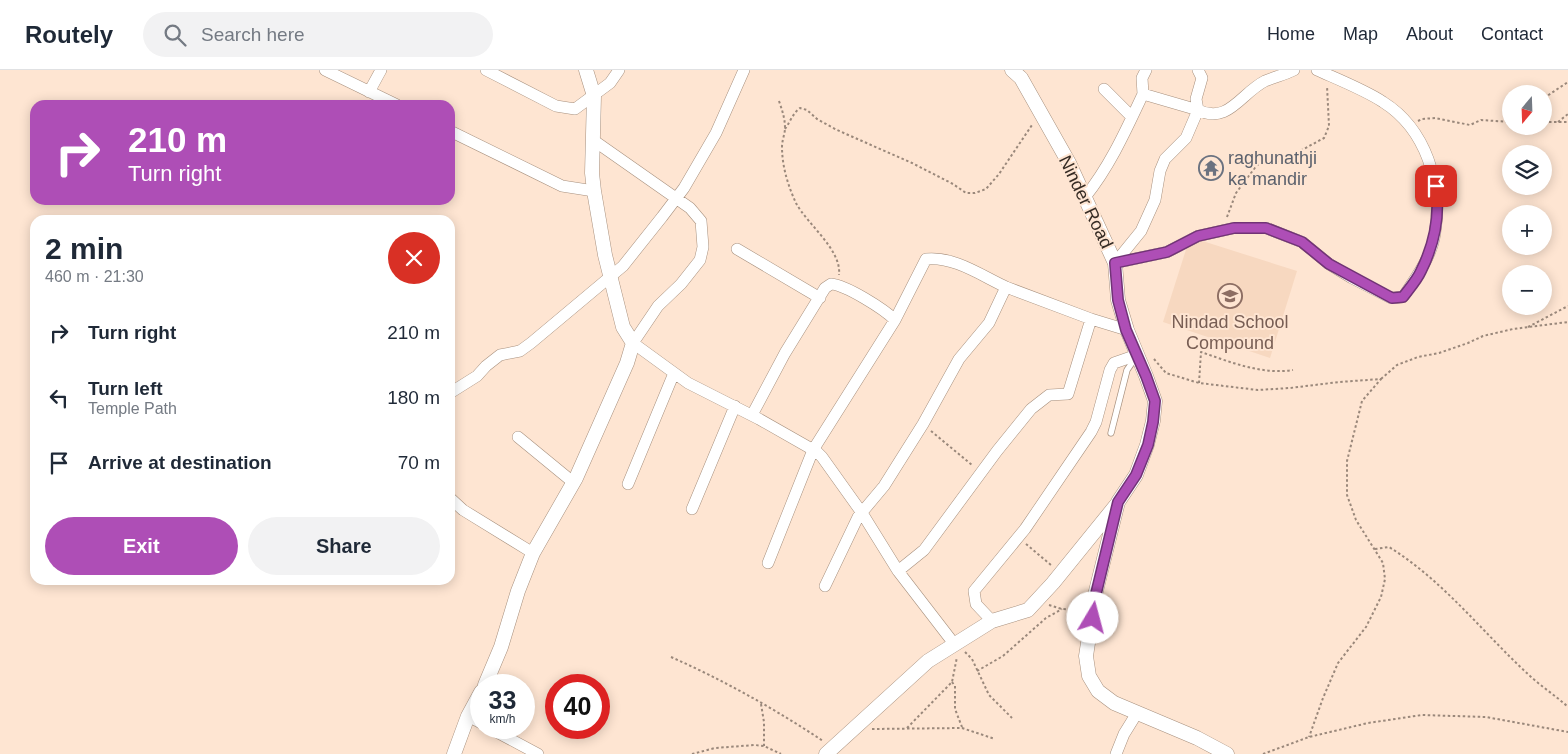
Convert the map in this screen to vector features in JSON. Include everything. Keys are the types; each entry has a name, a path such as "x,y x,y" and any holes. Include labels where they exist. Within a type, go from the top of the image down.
{"street":[{"path":"325,70 386,100"},
{"path":"369,92 381,70"},
{"path":"486,70 556,106 575,109 610,83 619,70"},
{"path":"586,70 594,96 592,173 594,191 610,276 623,328 632,343 688,383 752,415 822,457 862,513 898,571 955,644"},
{"path":"455,390 477,376 500,354 520,351 623,266 676,198 716,133 744,70"},
{"name":"Ninder Road","path":"1012,70 1021,78 1069,164 1115,263 1118,300 1126,330 1155,401 1148,445 1136,475 1118,502 1094,602 1086,656 1089,676 1098,691 1114,703 1197,738 1227,754"},
{"path":"1085,197 1096,184 1115,153 1143,94 1142,78 1146,70"},
{"path":"1115,263 1141,231 1155,200 1160,171 1165,159 1186,138 1198,110 1196,99 1202,78 1198,70"},
{"path":"1143,94 1198,110 1205,114 1220,114 1265,81 1294,70"},
{"path":"1115,263 1167,252 1198,236 1234,228 1266,228 1302,242 1344,273 1392,298 1403,297 1421,272 1435,234 1438,199 1433,173 1417,135 1403,118 1383,101 1321,72"},
{"path":"1104,89 1132,116"},
{"path":"455,133 562,186 594,191"},
{"path":"490,674 501,647 518,591 533,554 574,483 627,363 632,343 658,306 700,260 703,247 700,221 690,208 593,140"},
{"path":"737,248 820,298"},
{"path":"768,563 813,450 895,320 926,259 937,258 951,261 1006,287 1126,330"},
{"path":"752,415 786,354 826,288 831,284 838,284 888,313 895,320"},
{"path":"825,586 858,517 884,486 923,424 959,359 989,323 1006,287"},
{"path":"898,571 924,550 1031,409 1049,395 1068,394 1091,319"},
{"path":"992,621 976,604 974,592 1018,538 1096,422 1110,370 1114,363 1137,355"},
{"path":"628,484 674,373"},
{"path":"692,509 735,406"},
{"path":"518,437 574,483"},
{"path":"830,751 928,661 992,621 1028,610 1060,574 1118,502"},
{"path":"455,503 463,510 533,554"},
{"path":"454,754 470,712"},
{"path":"1116,754 1124,734 1137,713"},
{"path":"506,739 523,750 538,754"}],"lane":[{"path":"1111,433 1128,370 1137,355"}],"path":[{"path":"1220,232 1236,193 1258,165 1267,162 1293,161 1300,151 1324,138 1329,126 1321,72"},
{"path":"1552,93 1568,82"},
{"path":"779,101 785,130"},
{"path":"838,284 840,271 834,254 797,205 790,189 782,160 783,136 795,111 800,108 808,110 817,119 836,130 912,163 953,184 966,193 975,193 986,189 999,174 1040,112"},
{"path":"1558,122 1568,114"},
{"path":"1410,126 1422,119 1435,118 1470,124 1481,120 1502,121"},
{"path":"1552,122 1568,122"},
{"path":"1526,327 1568,306"},
{"path":"1309,737 1338,663 1366,627 1381,597 1385,579 1383,563 1356,520 1347,495 1347,461 1362,401 1397,365 1468,343 1483,336 1526,327 1568,322"},
{"path":"1199,383 1201,352 1233,363 1272,371 1292,370"},
{"path":"1153,359 1166,373 1199,383 1258,390 1381,380"},
{"path":"923,424 981,473"},
{"path":"1018,538 1060,574"},
{"path":"1375,549 1389,547 1405,557 1476,621 1529,675 1568,707"},
{"path":"1038,599 1053,607 1078,609 1090,614 1093,618"},
{"path":"977,671 1003,656 1046,618 1062,609"},
{"path":"955,644 972,659 989,695 1012,718"},
{"path":"906,729 952,682 958,659 955,644"},
{"path":"671,657 761,704 830,751"},
{"path":"952,682 955,686 955,709 962,728"},
{"path":"761,704 764,722 764,746"},
{"path":"1264,754 1309,737 1368,723 1422,715 1486,717 1568,732"},
{"path":"852,730 962,728 995,738"},
{"path":"692,754 715,748 764,746 781,754"}],"shaded area":[{"name":"Nindad School Compound","path":"1190,237 1297,271 1270,358 1163,322"}],"place":[{"name":"raghunathji ka mandir","path":"1211,168"},
{"name":"Nindad School Compound","path":"1230,296"}],"route":[{"path":"1093,618 1094,602 1118,502 1136,475 1148,445 1155,401 1126,330 1118,300 1115,263 1167,252 1198,236 1234,228 1266,228 1302,242 1329,264 1352,278 1392,298 1403,297 1421,272 1435,234 1438,199 1436,186"}]}
